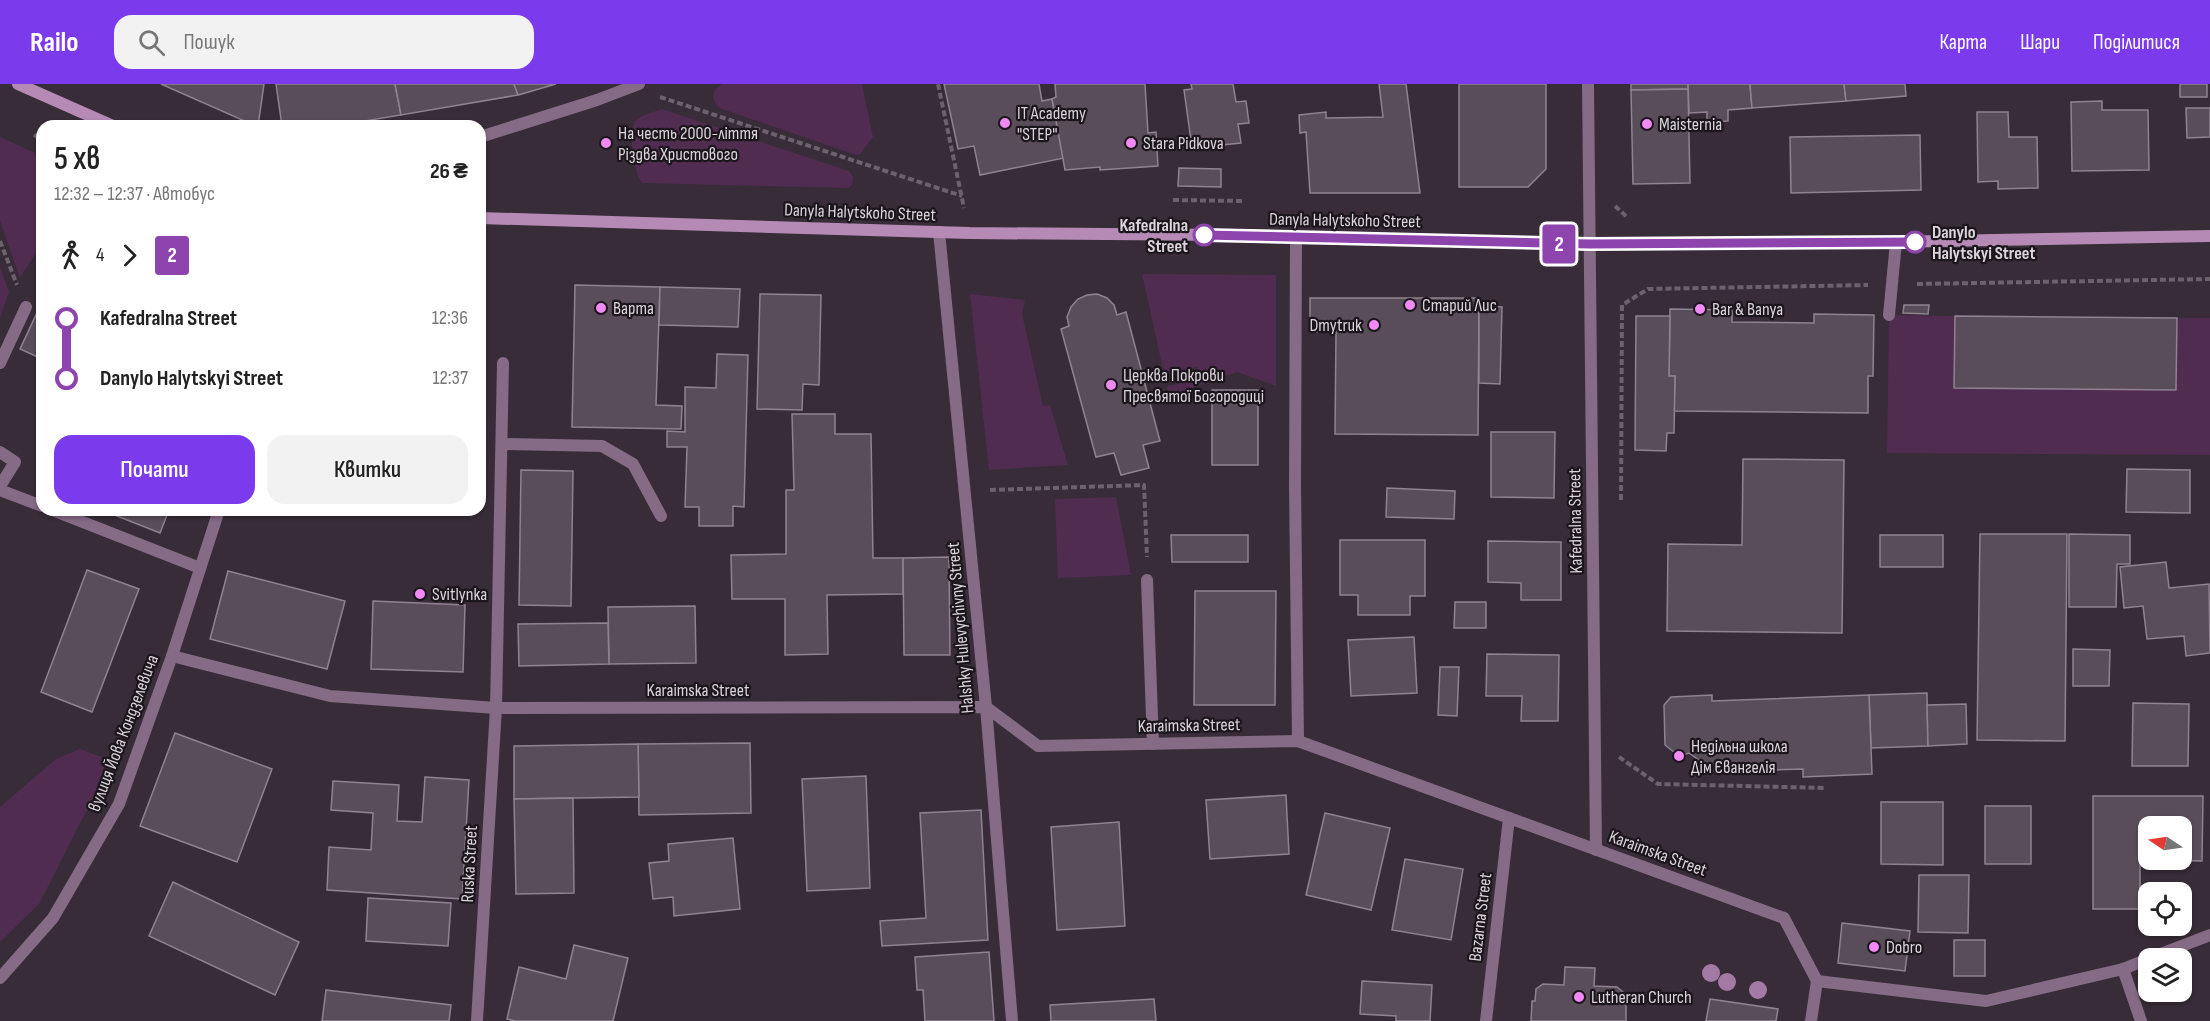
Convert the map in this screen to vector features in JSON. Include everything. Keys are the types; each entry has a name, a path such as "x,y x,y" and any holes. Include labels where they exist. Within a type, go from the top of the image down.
{"main road":[{"path":"18,84 99,120"},
{"name":"Danyla Halytskoho Street","path":"486,218 969,233 1590,244 1896,242 2210,236"}],"street":[{"name":"Kafedralna Street","path":"1588,84 1596,850"},
{"path":"486,135 634,86"},
{"name":"Halshky Hulevychivny Street","path":"939,232 986,707 1012,1021"},
{"path":"1296,237 1295,486 1298,741"},
{"path":"1889,315 1896,242"},
{"path":"0,363 26,307"},
{"name":"Ruska Street","path":"477,1021 496,708 503,363"},
{"path":"502,444 602,446 633,464 661,516"},
{"path":"0,452 15,462 0,488 36,503"},
{"path":"67,516 200,568"},
{"name":"вулиця Йова Кондзелевича","path":"0,978 53,918 119,804 172,656 217,516"},
{"path":"1147,580 1153,744"},
{"name":"Karaimska Street","path":"172,656 330,696 496,708 986,707 1038,746 1298,741 1784,918 1817,981"},
{"name":"Bazarna Street","path":"1486,1021 1509,818"},
{"path":"2177,948 2210,935"},
{"path":"1811,1021 1817,981 1986,1001 2123,969 2138,963"},
{"path":"2123,969 2141,1021"}],"path":[{"path":"938,84 969,233"},
{"path":"634,86 962,196"},
{"path":"1173,200 1244,201"},
{"path":"0,241 26,307"},
{"path":"1911,284 2210,279"},
{"path":"1621,507 1622,304 1648,289 1875,285"},
{"path":"965,491 1144,485 1147,580"},
{"path":"1619,756 1658,784 1826,788"}],"shaded area":[{"path":"722,84 862,84 873,137 860,154 856,155 722,109 715,103 714,98 715,89"},
{"path":"662,109 849,171 853,177 852,185 848,188 642,183 633,153 633,126 640,117"},
{"path":"0,137 36,153 36,253 20,278 0,221"},
{"path":"0,267 9,292 0,318"},
{"path":"1142,274 1276,275 1276,386 1237,372 1194,387 1183,397 1170,401 1167,386 1199,380 1197,367 1164,374"},
{"path":"970,294 1025,300 1022,314 1043,406 1050,405 1068,465 989,470"},
{"path":"1889,315 1955,316 1954,387 2176,389 2177,318 2210,318 2210,455 1887,453"},
{"path":"1116,497 1131,575 1058,578 1055,499"},
{"path":"80,749 107,759 95,794 39,904 0,942 0,807 56,759"}],"building":[{"path":"161,84 264,84 259,120 242,120"},
{"path":"276,84 395,84 401,115 371,120 281,120"},
{"path":"395,84 514,84 518,95 401,115"},
{"path":"514,84 556,84 518,95"},
{"name":"IT Academy \"STEP\"","path":"944,84 1039,84 1042,101 1052,99 1064,158 980,175 974,146 958,149"},
{"path":"1055,84 1145,84 1148,133 1156,132 1158,166 1065,170 1052,99 1056,97"},
{"path":"1191,84 1233,84 1236,102 1246,101 1249,123 1238,124 1241,143 1192,148 1184,90 1192,89"},
{"path":"1379,84 1406,84 1420,193 1310,193 1306,132 1300,133 1299,115 1326,112 1326,118 1383,117"},
{"path":"1459,84 1546,84 1546,169 1528,187 1459,187"},
{"path":"1631,84 1688,84 1688,89 1631,90"},
{"path":"1688,84 1750,84 1752,108 1728,110 1728,121 1707,122 1707,112 1689,113"},
{"path":"1750,84 1844,84 1846,101 1752,108"},
{"path":"1844,84 1905,84 1906,96 1846,101"},
{"path":"2180,84 2207,84 2207,97 2180,97"},
{"path":"1688,89 1690,183 1633,184 1631,90"},
{"path":"2102,101 2102,110 2148,110 2149,170 2072,171 2071,102"},
{"path":"2186,108 2210,108 2210,137 2187,138"},
{"path":"1977,112 2008,112 2009,137 2037,137 2038,188 1998,189 1998,181 1978,182"},
{"path":"1920,135 1921,190 1791,193 1790,137"},
{"path":"1179,168 1221,169 1221,187 1178,186"},
{"path":"575,285 660,287 656,405 682,406 681,429 572,427"},
{"path":"660,287 740,289 738,327 659,325"},
{"path":"760,294 821,295 819,385 803,384 802,410 757,409"},
{"name":"Церква Покрови Пресвятої Богородиці","path":"1097,294 1107,298 1114,305 1117,315 1126,312 1160,441 1143,445 1149,468 1121,475 1114,453 1096,457 1061,329 1069,326 1067,317 1071,307 1078,299"},
{"path":"1310,298 1479,298 1478,435 1335,434 1336,332 1310,332"},
{"path":"1904,305 1929,305 1928,314 1903,313"},
{"path":"1479,306 1502,307 1500,384 1479,383"},
{"path":"1670,309 1732,310 1732,322 1814,323 1814,314 1874,315 1873,376 1868,376 1868,413 1674,411 1675,376 1669,376"},
{"path":"36,315 36,356 20,349"},
{"path":"1636,316 1670,316 1669,376 1675,376 1674,433 1667,433 1666,451 1635,450"},
{"path":"1955,316 2177,318 2176,390 1954,388"},
{"path":"717,354 748,355 744,507 733,506 733,526 699,526 699,507 685,507 687,447 667,447 667,431 685,432 685,387 716,388"},
{"path":"1212,390 1258,390 1258,465 1212,465"},
{"path":"792,414 835,414 835,434 871,434 873,558 903,558 903,594 827,595 828,654 785,655 785,599 732,599 731,555 786,554 786,490 794,490"},
{"path":"1491,432 1555,432 1554,498 1491,497"},
{"path":"1743,459 1844,460 1842,633 1667,631 1668,544 1742,545"},
{"path":"2127,469 2190,470 2190,513 2126,512"},
{"path":"521,470 573,471 571,606 519,605"},
{"path":"1387,488 1455,491 1454,519 1386,517"},
{"path":"117,516 167,516 160,533"},
{"path":"1980,534 2067,534 2065,741 1977,740"},
{"path":"2069,534 2130,535 2130,564 2117,564 2116,607 2069,607"},
{"path":"1171,535 1248,535 1248,562 1172,562"},
{"path":"1880,535 1943,535 1943,567 1880,567"},
{"path":"1340,540 1425,540 1425,596 1410,596 1410,615 1358,615 1358,595 1340,595"},
{"path":"1488,541 1561,542 1561,600 1521,600 1521,583 1488,582"},
{"path":"949,557 950,655 904,655 903,558"},
{"path":"2166,562 2169,588 2209,584 2210,653 2186,656 2184,636 2147,639 2143,606 2124,608 2120,567"},
{"path":"87,570 139,589 92,712 41,692"},
{"path":"228,571 345,601 327,669 210,639"},
{"path":"1195,591 1276,591 1275,705 1194,705"},
{"path":"373,601 465,605 463,672 371,669"},
{"path":"1455,602 1486,602 1486,628 1454,628"},
{"path":"695,606 696,663 609,664 608,607"},
{"path":"608,623 609,664 519,666 518,624"},
{"path":"1414,637 1417,693 1351,696 1348,640"},
{"path":"2073,649 2110,650 2109,686 2073,686"},
{"path":"1487,654 1559,655 1558,721 1521,721 1522,696 1486,696"},
{"path":"1440,667 1459,667 1457,716 1438,715"},
{"path":"1927,693 1928,746 1871,748 1869,695"},
{"path":"1712,695 1712,701 1869,695 1872,774 1803,777 1803,769 1715,772 1689,753 1679,756 1665,745 1664,705 1671,697"},
{"path":"2133,703 2189,704 2188,766 2132,766"},
{"path":"1966,704 1967,744 1928,746 1927,705"},
{"path":"175,733 272,769 237,862 140,826"},
{"path":"750,743 751,813 639,815 638,744"},
{"path":"638,744 639,797 514,799 514,746"},
{"path":"866,776 870,888 807,891 802,779"},
{"path":"425,777 469,780 462,899 327,890 329,847 371,850 373,813 331,810 333,781 399,785 397,821 422,822"},
{"path":"1286,795 1289,854 1210,859 1206,800"},
{"path":"2093,796 2203,796 2202,861 2192,861 2192,816 2138,816 2140,882 2138,882 2138,909 2093,909"},
{"path":"573,798 574,893 516,894 514,799"},
{"path":"1881,802 1943,802 1943,865 1881,864"},
{"path":"1985,806 2031,806 2031,864 1985,864"},
{"path":"981,810 988,940 882,946 880,921 926,918 920,813"},
{"path":"1325,813 1390,828 1371,910 1306,895"},
{"path":"1119,822 1125,926 1057,930 1051,827"},
{"path":"733,838 740,909 674,916 673,897 653,899 649,863 669,861 668,844"},
{"path":"1405,859 1463,869 1451,940 1392,930"},
{"path":"1919,875 1969,875 1968,933 1918,932"},
{"path":"173,882 299,942 275,995 149,936"},
{"path":"368,898 451,903 448,946 366,941"},
{"name":"Dobro","path":"1842,923 1910,931 1905,971 1838,963"},
{"path":"1954,940 1985,940 1985,976 1954,976"},
{"path":"574,945 628,958 613,1021 515,1021 507,1019 519,967 566,979"},
{"path":"989,952 994,1021 925,1021 923,990 917,990 915,957"},
{"name":"Lutheran Church","path":"1565,967 1595,968 1594,986 1617,987 1623,992 1626,1021 1531,1021 1532,1001 1535,1001 1536,989 1543,984 1564,985"},
{"path":"1362,981 1432,985 1430,1021 1396,1021 1396,1016 1360,1014"},
{"path":"326,990 451,1005 449,1021 322,1021"},
{"path":"1154,999 1156,1021 1051,1021 1050,1005"},
{"path":"1710,999 1778,1009 1776,1021 1706,1021"}],"bus line":[{"name":"2","path":"1204,235 1590,244 1915,242"}],"place":[{"name":"IT Academy \"STEP\"","path":"1005,123"},
{"name":"Maisternia","path":"1647,124"},
{"name":"На честь 2000-ліття Різдва Христового","path":"606,143"},
{"name":"Stara Pidkova","path":"1131,143"},
{"name":"Kafedralna Street","path":"1204,235"},
{"name":"Danylo Halytskyi Street","path":"1915,242"},
{"name":"Старий Лис","path":"1410,305"},
{"name":"Варта","path":"601,308"},
{"name":"Bar & Banya","path":"1700,309"},
{"name":"Dmytruk","path":"1374,325"},
{"name":"Церква Покрови Пресвятої Богородиці","path":"1111,385"},
{"name":"Svitlynka","path":"420,594"},
{"name":"Недільна школа Дім Євангелія","path":"1679,756"},
{"name":"Dobro","path":"1874,947"},
{"name":"Lutheran Church","path":"1579,997"}]}
